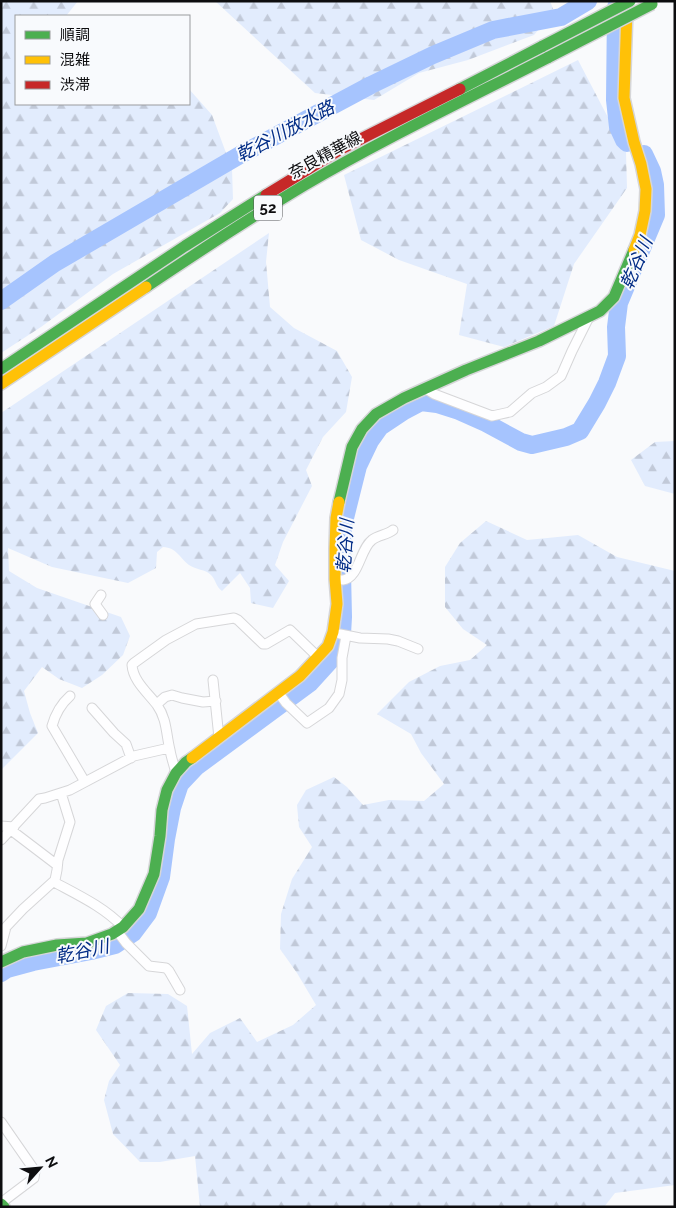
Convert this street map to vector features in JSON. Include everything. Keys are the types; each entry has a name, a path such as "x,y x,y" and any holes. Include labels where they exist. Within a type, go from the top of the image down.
{"main road":[{"name":"奈良精華線","path":"1,369 185,246 300,173 341,149 629,1"},
{"path":"1,962 23,952 57,945 87,943 112,934 122,934 139,909 154,874 162,810 167,790 176,773 186,762 219,738 282,697 339,634 336,518 352,447 362,429 376,414 404,398 466,370 539,341 590,317 600,311 614,297 640,235 645,211 646,189 624,98 625,39 629,1"},
{"name":"奈良精華線","path":"1,384 197,253 303,186 376,146 654,3"},
{"path":"1,1203 4,1207"}],"street":[{"path":"426,389 434,394 492,416 510,412 532,393 546,387 561,376 590,317"},
{"path":"339,580 354,573 372,539 393,530"},
{"path":"101,595 95,604 103,615"},
{"path":"176,773 163,716 157,704 140,685 132,665 166,640 196,624 236,618 263,644 290,630 318,657"},
{"path":"282,697 307,723 329,708 340,691 342,680 339,634 398,641 418,650"},
{"path":"213,680 219,738"},
{"path":"70,696 64,701 52,726 85,782"},
{"path":"157,704 165,697 172,696 203,702 216,701"},
{"path":"92,708 126,744 131,758"},
{"path":"1,840 38,798 45,798 70,790 131,758 169,748"},
{"path":"1,946 6,927 14,917 54,882 70,822 61,793"},
{"path":"1,826 12,828 57,865"},
{"path":"54,882 114,917 122,934 149,966 166,968 180,990"},
{"path":"1,1122 35,1171 34,1178 1,1203"}],"green space":[{"path":"1,1 78,1 67,15 15,15 15,105 190,105 190,90 212,115 232,169 233,199 220,213 113,274 41,327 1,353"},
{"path":"215,1 550,1 554,11 534,35 468,60 419,73 374,100 315,93"},
{"path":"578,60 626,152 627,188 574,264 554,326 504,347 459,335 467,284 399,260 361,240 344,175"},
{"path":"269,233 266,262 270,307 294,328 337,351 352,377 346,412 323,437 306,470 312,486 283,542 275,565 289,581 273,608 251,603 250,588 240,573 222,591 209,573 189,565 175,551 168,548 163,547 157,552 156,568 128,583 52,567 8,548 9,571 37,588 121,617 130,636 123,655 102,675 82,688 59,679 42,667 24,691 38,733 1,770 1,413"},
{"path":"675,441 675,494 645,486 631,460 655,442"},
{"path":"486,521 527,540 578,535 617,557 675,571 675,1185 615,1193 604,1207 200,1207 195,1156 160,1162 140,1162 113,1134 104,1100 109,1081 120,1065 96,1030 106,1006 128,993 168,994 187,1006 192,1054 210,1033 240,1018 257,1042 293,1025 316,1005 280,949 281,914 292,879 312,847 299,827 297,805 306,790 334,777 347,787 363,805 389,800 424,801 444,784 421,753 411,734 377,714 409,682 440,666 470,660 487,645 463,629 445,607 445,567 460,543"}],"waterway":[{"name":"乾谷川放水路","path":"1,301 55,263 240,155 371,85 433,55 493,30 561,17 588,1"},
{"name":"乾谷川","path":"616,7 615,100 618,127 627,143"},
{"name":"乾谷川","path":"1,973 7,969 33,962 115,945 133,933 148,913 161,877 172,808 180,784 196,767 310,683 330,661 342,634 343,526 358,466 370,441 380,427 421,402 437,404 459,411 521,442 532,445 566,437 580,431 607,383 617,356 616,327 619,303 656,215 655,185 652,171 644,154"}],"traffic: fast":[{"path":"543,46 630,1"},
{"path":"549,57 652,4"},
{"path":"460,89 543,46"},
{"path":"146,287 303,186 394,136 549,57"},
{"path":"1,369 185,246 266,195"},
{"path":"339,502 352,447 362,429 376,414 404,398 466,370 539,341 600,311 614,297 634,250"},
{"path":"1,962 23,952 57,945 87,943 112,934 123,927 139,909 154,874 162,810 167,790 176,773 192,758"},
{"path":"1,1204 4,1207"}],"traffic: slow":[{"path":"627,9 624,98 646,189 645,211 640,235 634,250"},
{"path":"1,384 146,287"},
{"path":"192,758 300,676 328,646 333,632 337,604 335,549 336,518 339,502"}],"traffic: jam":[{"path":"266,195 341,149 460,89"}]}
